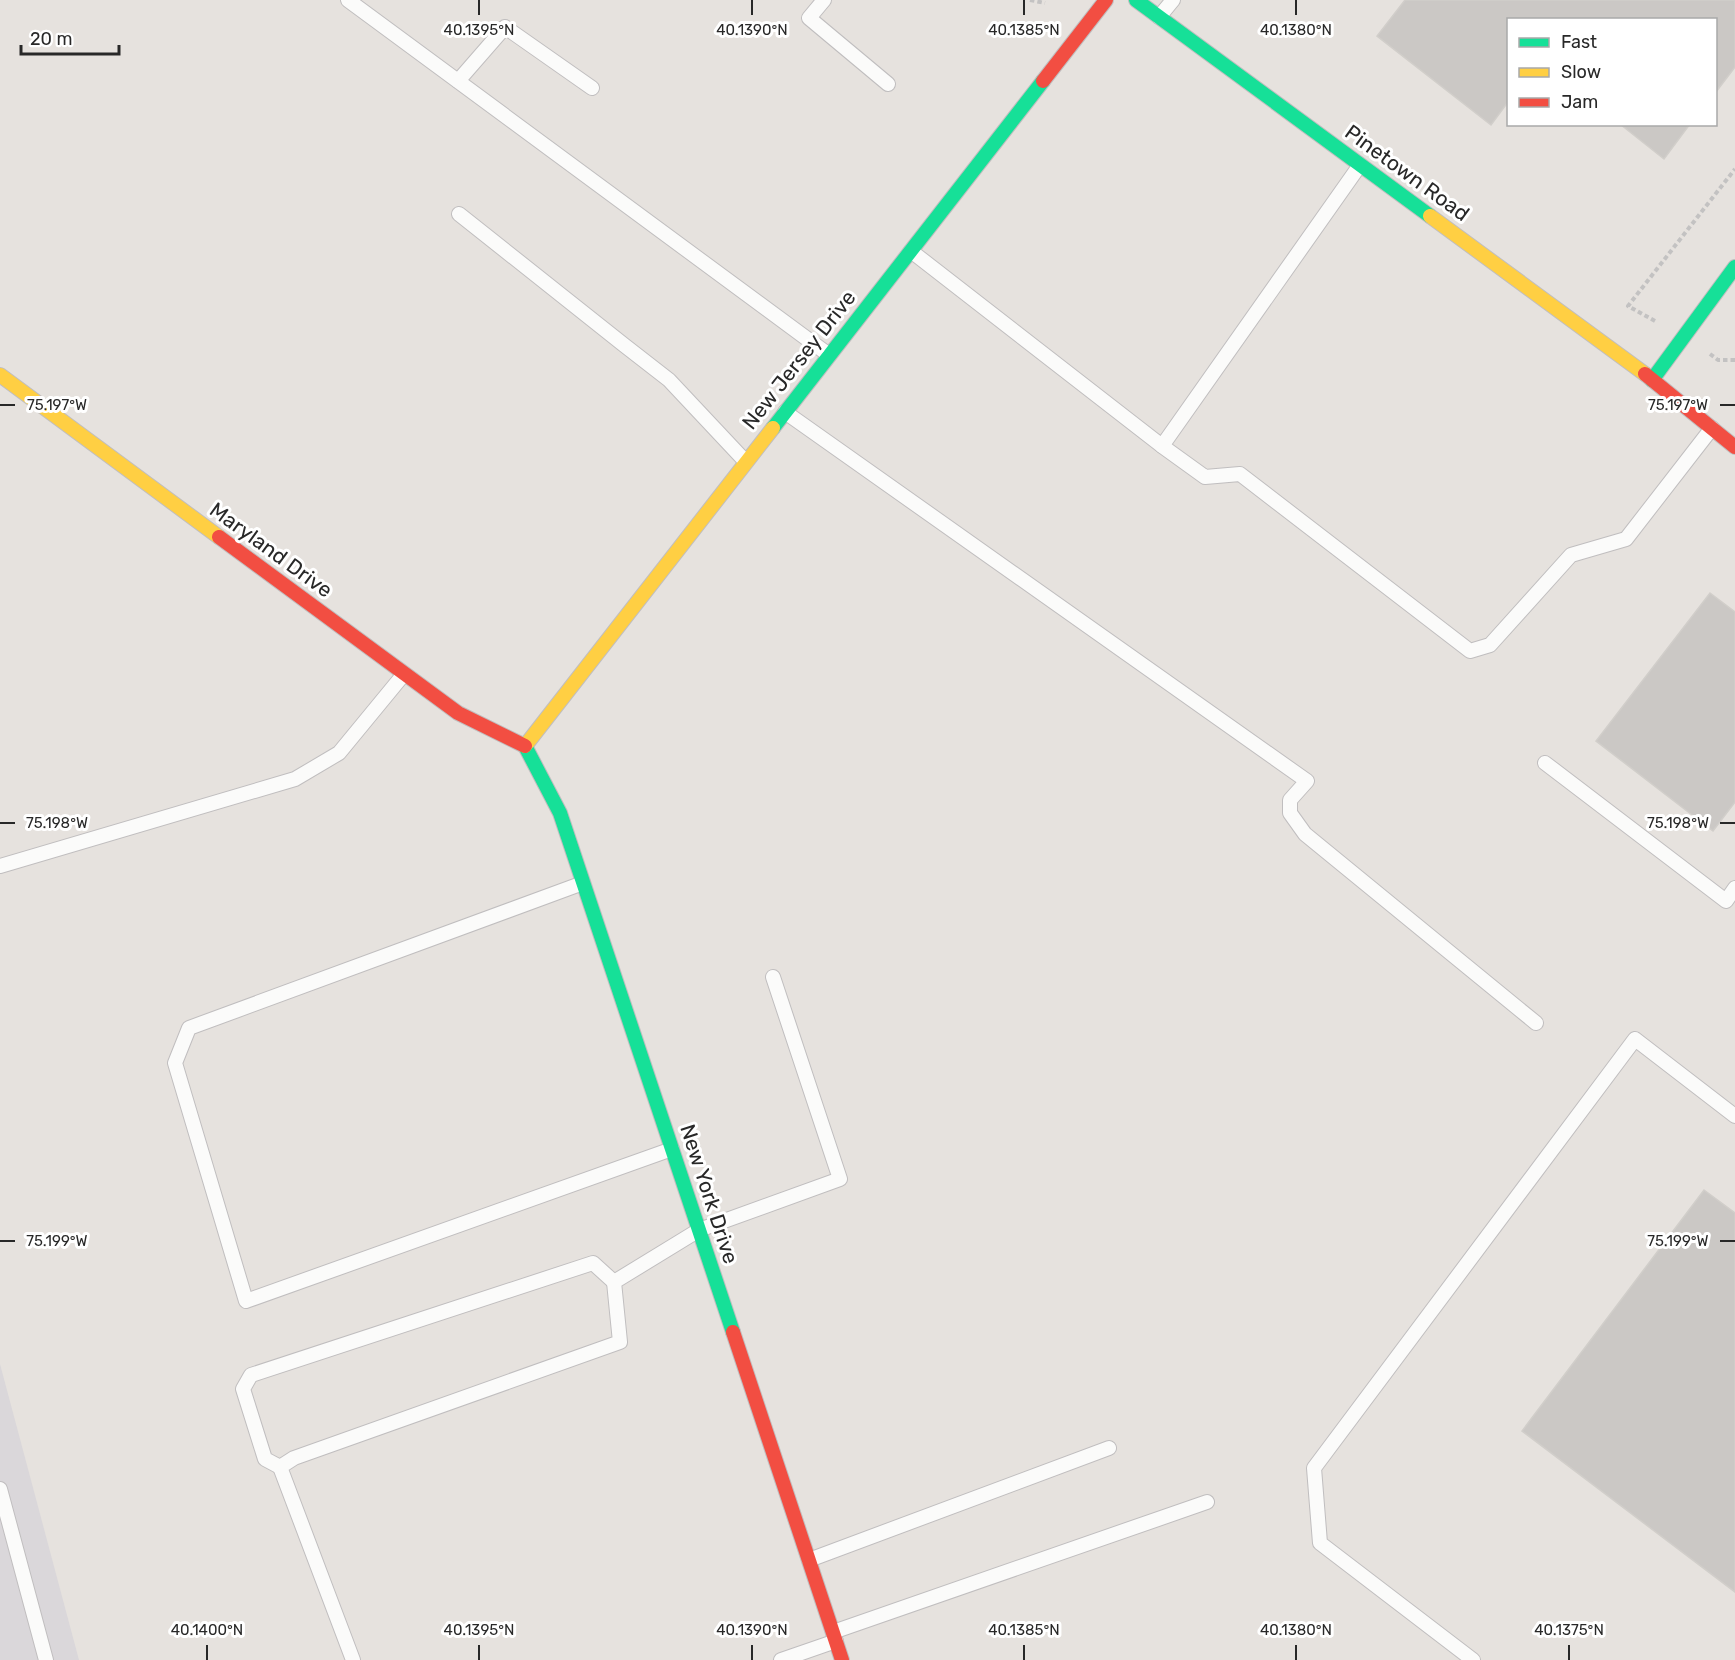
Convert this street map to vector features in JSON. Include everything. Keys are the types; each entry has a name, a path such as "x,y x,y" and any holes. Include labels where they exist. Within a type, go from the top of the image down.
{"street":[{"name":"New Jersey Drive","path":"525,746 1106,0"},
{"name":"Pinetown Road","path":"1136,0 1652,380 1735,447"},
{"path":"1652,380 1735,267"},
{"name":"Maryland Drive","path":"0,375 458,713 525,746"},
{"name":"New York Drive","path":"525,746 561,813 842,1660"}],"lane":[{"path":"348,0 829,355"},
{"path":"824,0 809,18 888,84"},
{"path":"1159,17 1173,0"},
{"path":"458,81 506,27 592,88"},
{"path":"1162,446 1360,165"},
{"path":"459,214 669,380 746,462"},
{"path":"911,251 1205,477 1240,474 1470,651 1490,645 1571,555 1626,539 1712,428"},
{"path":"785,412 1307,781 1290,800 1290,813 1305,834 1536,1023"},
{"path":"0,866 295,779 339,753 404,674"},
{"path":"1545,763 1726,901 1735,888"},
{"path":"583,883 189,1028 175,1063 246,1300 672,1149"},
{"path":"614,1282 699,1230 840,1179 773,977"},
{"path":"1473,1660 1320,1543 1314,1468 1635,1039 1735,1116"},
{"path":"280,1467 294,1458 620,1342 614,1282 593,1263 251,1375 243,1389 265,1459 280,1467 353,1660"},
{"path":"809,1560 1109,1448"},
{"path":"0,1489 46,1660"},
{"path":"781,1660 834,1637 1207,1502"}],"path":[{"path":"1030,0 1045,3"},
{"path":"1628,306 1735,169"}],"shaded area":[{"path":"0,1364 79,1660 0,1660"}],"building":[{"path":"1405,0 1735,0 1735,67 1717,91 1717,18 1507,18 1507,103 1491,125 1377,36"},
{"path":"1623,126 1689,126 1664,159"},
{"path":"1710,593 1735,612 1735,802 1713,831 1596,741"},
{"path":"1704,1190 1735,1213 1735,1592 1522,1431"}],"traffic: fast":[{"path":"1136,0 1430,216"},
{"path":"773,428 1043,81"},
{"path":"1652,380 1735,267"},
{"path":"525,746 560,813 733,1332"}],"traffic: slow":[{"path":"1430,216 1645,374"},
{"path":"0,375 219,537"},
{"path":"525,746 773,428"}],"traffic: jam":[{"path":"1043,81 1106,0"},
{"path":"1645,374 1735,447"},
{"path":"219,537 458,713 525,746"},
{"path":"733,1332 842,1660"}]}
